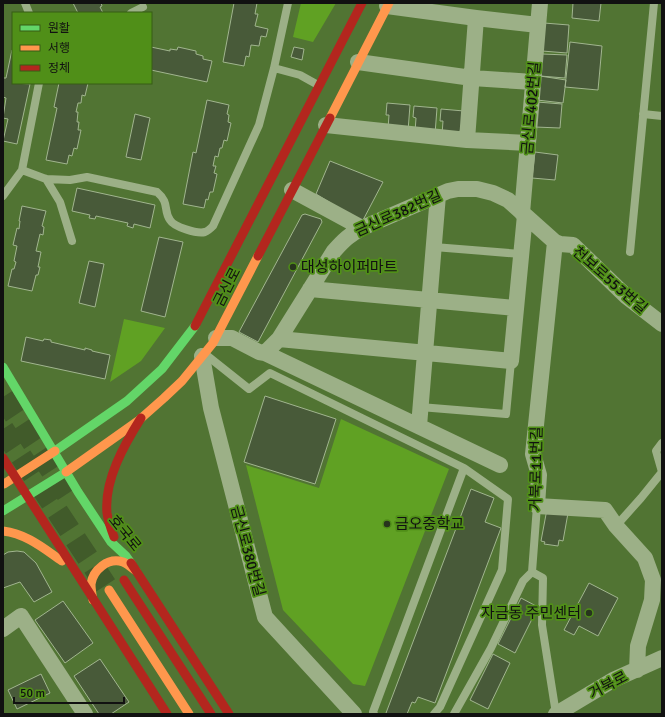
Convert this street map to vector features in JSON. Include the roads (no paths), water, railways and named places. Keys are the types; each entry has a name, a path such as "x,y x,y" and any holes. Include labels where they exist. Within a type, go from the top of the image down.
{"street":[{"name":"금신로402번길","path":"511,362 521,254 528,143 540,3"},
{"path":"388,5 476,18 538,25"},
{"name":"금신로","path":"3,511 66,472 141,418 177,385 204,355 216,338 388,5"},
{"name":"금신로","path":"3,485 127,401 162,370 193,330 320,85 357,6"},
{"path":"467,140 476,18"},
{"path":"358,62 472,78 533,82"},
{"path":"326,125 467,140 528,143"},
{"name":"금신로382번길","path":"265,353 279,339 334,250 342,241 352,233 362,228 438,195 458,189 477,189 501,196 524,214 555,242"},
{"path":"292,190 362,228"},
{"path":"419,426 438,195"},
{"name":"천보로553번길","path":"555,242 573,245 627,297 659,317"},
{"name":"거북로11번길","path":"537,506 539,475 533,454 555,242"},
{"path":"310,289 516,308"},
{"path":"216,338 232,338 258,352 265,353 500,465"},
{"path":"279,339 511,362"},
{"name":"금신로380번길","path":"204,355 211,408 265,617 354,714"},
{"name":"호국로","path":"3,367 55,451 66,472 111,542 126,556 137,572 229,714"},
{"path":"126,556 113,534 109,523 107,509 110,485 123,450 130,434 141,418"},
{"path":"3,458 167,714"},
{"path":"537,506 605,510 616,526 645,558 653,580 652,600 638,646 637,670"},
{"path":"3,531 14,532 27,536 72,567"},
{"path":"93,600 91,582 104,564 110,561 123,562 137,572"},
{"path":"124,580 211,714"},
{"path":"109,590 189,714"},
{"path":"3,629 21,616 86,714"},
{"name":"거북로","path":"556,714 613,680 662,658"}],"lane":[{"path":"22,170 46,179 70,180 87,177 157,192 162,196 167,205 170,221 176,226 200,233 207,232 213,226 259,125 274,68 288,3"},
{"path":"630,252 654,3"},
{"path":"133,12 143,7"},
{"path":"274,68 300,75 320,85"},
{"path":"3,196 22,170 39,84"},
{"path":"643,114 662,116"},
{"path":"46,179 60,202 72,241"},
{"path":"434,247 521,254"},
{"path":"204,355 249,389 270,373 464,468 508,499 502,570 440,707 434,714"},
{"path":"420,407 506,414 511,362"},
{"path":"616,526 662,472 656,451 662,443"},
{"path":"374,714 373,712 464,468"},
{"name":"거북로11번길","path":"532,572 537,506"},
{"path":"454,714 491,648 523,581 532,572 543,578 542,625 556,714"}],"tunnel":[{"path":"3,397 67,494"},
{"path":"3,429 107,587"}],"place":[{"name":"대성하이퍼마트","path":"293,267"},
{"name":"금오중학교","path":"387,524"},
{"name":"자금동 주민센터","path":"589,613"}]}
